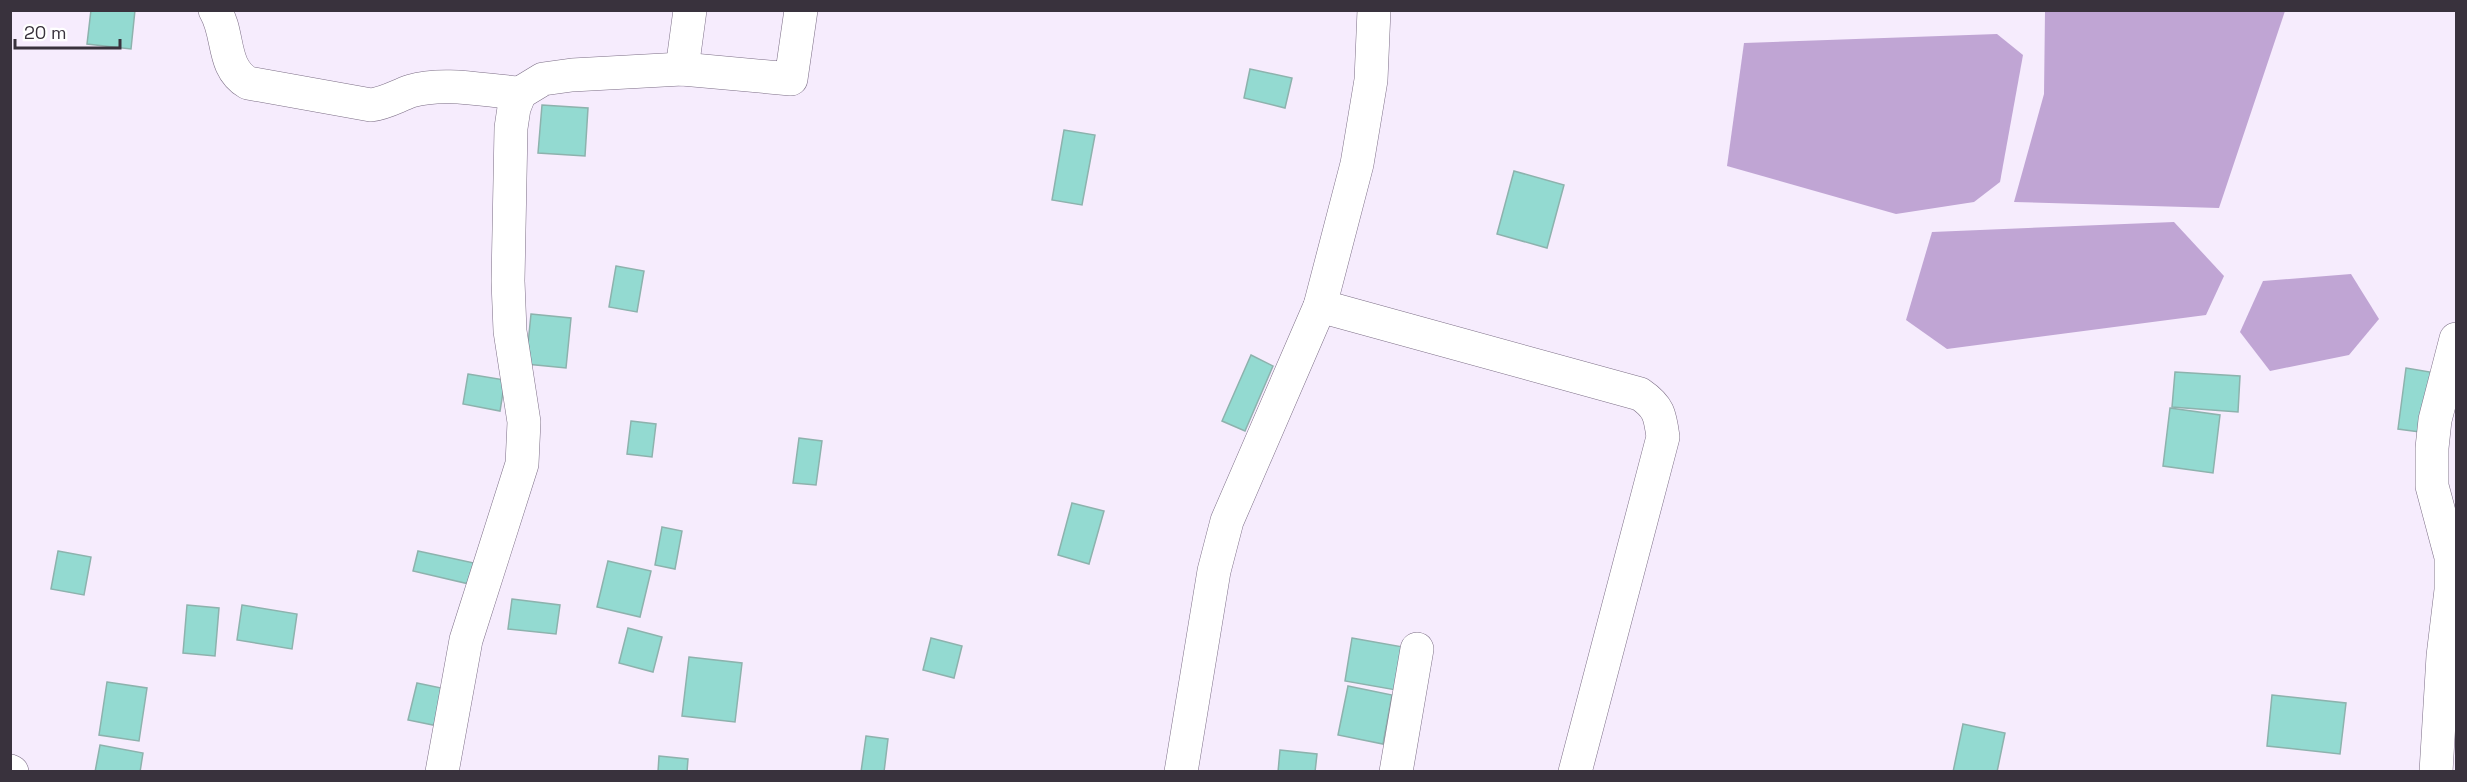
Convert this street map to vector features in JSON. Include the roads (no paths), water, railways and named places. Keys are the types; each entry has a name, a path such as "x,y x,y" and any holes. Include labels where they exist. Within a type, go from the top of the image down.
{"street":[{"path":"215,10 220,18 231,65 237,77 248,83 371,105 387,103 411,91 439,87 520,93 543,79 572,75 682,69 791,79 801,10"},
{"path":"682,69 690,10"},
{"path":"1181,771 1214,572 1227,521 1320,306 1357,164 1371,80 1374,10"},
{"path":"442,771 466,640 522,464 524,422 510,331 508,281 511,128 514,108 520,93"},
{"path":"1320,306 1640,394 1651,402 1659,413 1663,437 1575,771"},
{"path":"2436,771 2451,557 2432,486 2432,448 2435,420 2457,339"},
{"path":"1396,771 1417,649"}]}
